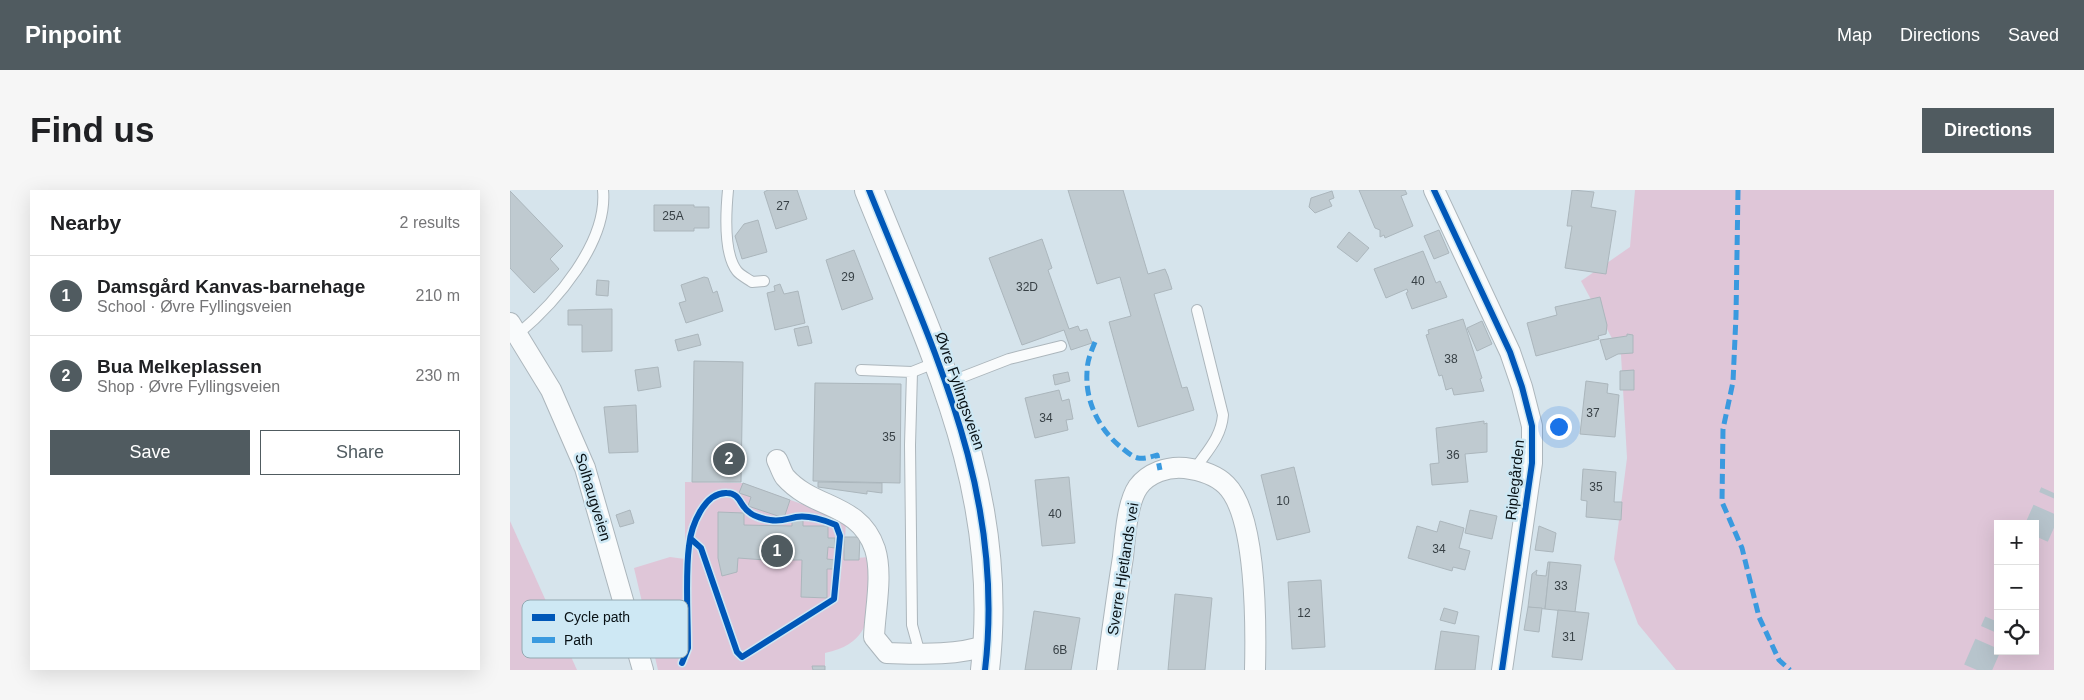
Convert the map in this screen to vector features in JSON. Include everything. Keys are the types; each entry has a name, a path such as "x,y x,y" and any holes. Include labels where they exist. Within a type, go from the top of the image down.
{"main road":[{"name":"Øvre Fyllingsveien","path":"869,190 961,424 981,505 990,584 986,657"}],"street":[{"name":"Riplegården","path":"1434,190 1510,352 1522,387 1532,426 1532,462 1502,670"},
{"name":"Solhaugveien","path":"514,329 552,390 585,468 624,600"},
{"name":"Øvre Fyllingsveien","path":"777,460 784,476 796,486 813,499 841,509 859,521 868,533 875,550 878,573 874,637 887,653 920,654 974,650 986,657"},
{"name":"Sverre Hjetlands vei","path":"1106,670 1128,516 1137,488 1160,470 1179,467 1211,474 1227,486 1238,503 1243,519 1254,579 1255,670"},
{"name":"Solhaugveien","path":"640,658 644,670"}],"lane":[{"name":"Solhaugveien","path":"514,329 538,318 582,262 600,221 603,190"},
{"path":"728,190 726,216 729,249 736,270 752,282 764,282"},
{"path":"1195,469 1214,444 1222,429 1223,415 1197,310"},
{"path":"860,370 942,373 1061,346"},
{"path":"912,372 910,445 912,625 920,654"}],"shaded area":[{"path":"1635,190 2054,190 2054,670 1676,670 1638,624 1614,559 1627,458 1621,355 1581,281 1630,247"},
{"path":"685,482 743,483 846,520 844,559 869,557 870,604 868,617 863,629 855,640 843,648 825,653 825,666 813,666 813,670 658,670 655,658 688,658 688,600 642,600 634,568 670,557 685,559"},
{"path":"510,521 546,600 522,600 522,658 572,658 577,670 510,670"}],"building":[{"path":"768,190 797,190 807,219 776,229 764,192"},
{"path":"1068,190 1123,190 1148,274 1165,269 1168,276 1172,289 1154,294 1182,388 1187,387 1194,410 1138,427 1109,322 1131,316 1120,277 1097,284"},
{"path":"1359,190 1405,190 1407,194 1401,196 1413,226 1385,238 1384,235 1380,237 1380,230 1375,228"},
{"path":"1572,190 1594,192 1591,207 1616,211 1606,274 1565,268 1572,226 1567,226"},
{"path":"510,191 563,246 550,259 559,269 534,293 510,268"},
{"path":"1332,191 1334,198 1329,200 1332,206 1315,213 1309,207 1311,198"},
{"path":"654,205 709,207 709,228 694,228 694,231 654,231"},
{"path":"758,220 767,252 742,259 735,236 744,224"},
{"path":"1439,230 1449,253 1434,259 1424,236"},
{"path":"1349,232 1369,248 1357,262 1337,247"},
{"path":"1042,239 1052,268 1048,270 1069,329 1078,326 1080,331 1087,329 1092,343 1071,350 1064,330 1022,345 989,258"},
{"path":"854,250 873,299 842,310 826,260"},
{"path":"1423,251 1436,283 1440,281 1447,297 1412,309 1406,293 1408,292 1407,289 1386,298 1374,269"},
{"path":"704,277 708,278 713,293 717,291 723,311 686,323 679,303 686,301 681,285"},
{"path":"597,280 609,281 608,296 596,295"},
{"path":"780,284 784,294 798,291 805,323 775,330 767,293 775,291 774,286"},
{"path":"1600,297 1607,325 1606,334 1598,336 1599,339 1536,356 1527,323 1557,315 1555,307"},
{"path":"612,309 612,351 582,352 582,325 568,325 568,310"},
{"path":"1463,319 1482,378 1480,379 1484,391 1454,395 1452,388 1446,390 1442,375 1439,376 1426,335 1429,334 1428,330"},
{"path":"1482,321 1492,344 1477,351 1467,328"},
{"path":"808,326 812,343 798,346 794,329"},
{"path":"698,334 701,345 678,351 675,340"},
{"path":"1627,334 1633,335 1633,353 1618,354 1606,360 1600,340 1627,336"},
{"path":"694,361 743,362 741,482 692,482"},
{"path":"658,367 661,387 638,391 635,370"},
{"path":"1634,370 1634,390 1620,390 1620,371"},
{"path":"1068,372 1070,381 1055,385 1053,375"},
{"path":"1586,381 1608,384 1607,393 1619,395 1615,437 1580,434"},
{"path":"815,383 901,384 900,483 813,481"},
{"path":"1059,390 1062,401 1069,399 1073,419 1066,420 1068,430 1035,438 1025,398"},
{"path":"636,405 638,452 609,453 604,407"},
{"path":"1484,421 1484,424 1487,423 1487,452 1465,454 1468,482 1432,485 1430,464 1439,463 1436,428"},
{"path":"1294,467 1310,532 1277,540 1261,475"},
{"path":"1583,469 1616,472 1614,502 1622,502 1621,520 1586,517 1587,501 1581,500"},
{"path":"1069,477 1075,543 1042,546 1035,480"},
{"path":"818,482 882,483 882,493 867,491 867,494 818,487"},
{"path":"743,483 790,500 784,518 748,506 751,497 739,493"},
{"path":"630,510 634,523 620,527 616,515"},
{"path":"1470,510 1497,516 1492,539 1465,533"},
{"path":"718,512 744,513 744,525 792,526 792,520 803,520 803,526 828,526 828,538 835,538 835,548 828,547 827,559 835,560 835,569 827,569 827,598 801,597 802,560 789,560 789,564 765,564 765,560 738,558 737,572 722,576 718,558"},
{"path":"1440,521 1464,528 1459,548 1470,551 1465,570 1453,567 1452,571 1408,558 1417,526 1437,532"},
{"path":"1539,526 1556,533 1553,552 1535,550"},
{"path":"844,537 860,537 859,560 844,560"},
{"path":"1548,562 1550,562 1545,609 1528,607 1532,574 1537,570 1536,575 1546,576"},
{"path":"1550,562 1581,565 1575,612 1545,609"},
{"path":"1321,580 1325,647 1292,649 1288,582"},
{"path":"1175,594 1212,598 1205,670 1168,670"},
{"path":"1528,607 1542,608 1539,632 1524,630"},
{"path":"1444,608 1458,612 1455,624 1440,620"},
{"path":"1558,610 1589,613 1582,660 1552,657"},
{"path":"1034,611 1080,618 1071,670 1025,670"},
{"path":"1441,631 1479,636 1475,670 1435,670"},
{"path":"812,666 825,666 825,670 813,670"}],"tunnel":[{"path":"2039,527 2054,493"},
{"path":"1977,670 1994,631"}],"marked path":[{"path":"1738,190 1733,382 1723,429 1722,502 1742,548 1759,617 1779,660 1790,670"},
{"path":"1095,342 1088,364 1087,383 1091,404 1100,424 1114,441 1131,455 1143,458 1157,455 1160,470"}],"cycle path":[{"path":"869,190 939,365 959,423 974,482 985,542 989,605 985,670"},
{"path":"1434,190 1510,352 1522,387 1532,426 1532,463 1502,670"},
{"path":"687,600 690,538 696,520 705,504 719,494 735,495 751,513 768,520 774,521 796,517 811,517 822,520 836,525 840,536 834,599 742,657 737,652 701,548 691,539"},
{"path":"682,663 684,658"}],"place":[{"name":"Bua Melkeplassen","path":"729,459"},
{"name":"Damsgård Kanvas-barnehage","path":"777,551"}]}
